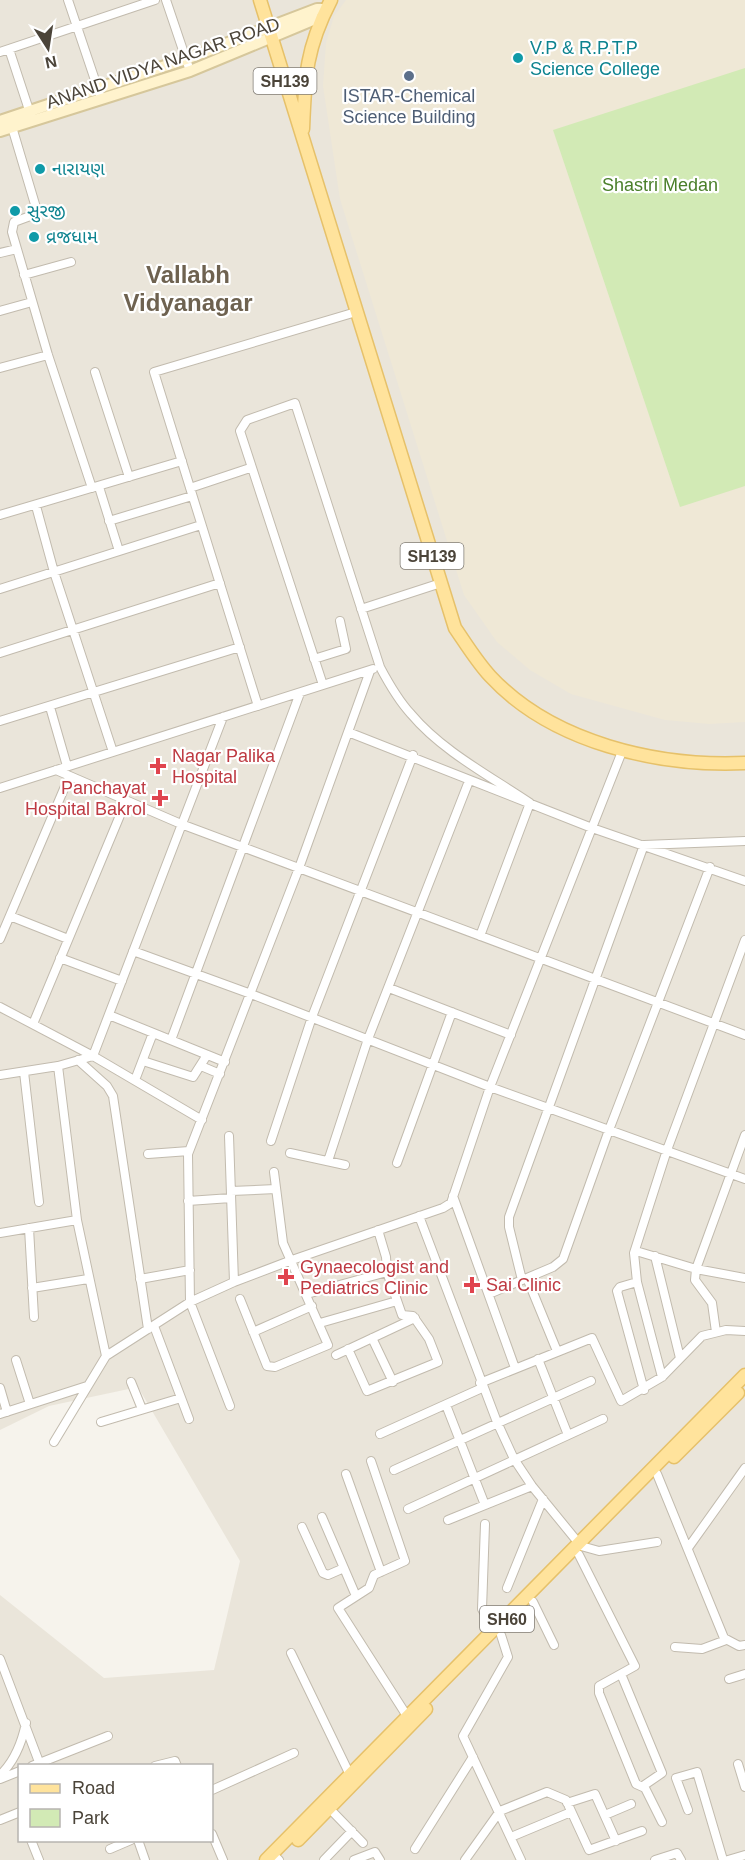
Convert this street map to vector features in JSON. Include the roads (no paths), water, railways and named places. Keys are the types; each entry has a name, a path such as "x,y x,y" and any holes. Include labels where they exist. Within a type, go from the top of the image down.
{"main road":[{"name":"SH139","path":"260,0 455,627 491,677 525,707 569,732 623,749 669,760 716,764 745,763"},
{"name":"ANAND VIDYA NAGAR ROAD","path":"99,93 190,71 322,9"},
{"path":"303,138 307,60 322,9"},
{"name":"ANAND VIDYA NAGAR ROAD","path":"0,121 31,115 99,93 186,60 270,33"},
{"name":"ANAND VIDYA NAGAR ROAD","path":"0,131 12,127 31,115"},
{"name":"SH60","path":"266,1860 407,1716 533,1602 745,1375"},
{"name":"SH60","path":"278,1860 498,1633 745,1386"}],"street":[{"path":"68,0 99,93"},
{"path":"0,52 155,0"},
{"path":"166,0 190,71"},
{"path":"9,49 31,115"},
{"path":"12,127 37,211 12,225 17,249 48,355 119,551"},
{"path":"0,253 17,249"},
{"path":"24,275 71,262"},
{"path":"0,311 32,302"},
{"path":"258,706 154,372 357,312"},
{"path":"0,368 48,355"},
{"path":"95,372 129,477"},
{"path":"323,685 250,468 240,431 242,425 248,420 295,404 380,668 412,715 454,752 530,803"},
{"path":"0,515 182,461"},
{"path":"109,520 191,492 250,468"},
{"path":"36,506 54,572 113,752"},
{"path":"0,589 201,525"},
{"path":"0,653 220,583"},
{"path":"361,609 441,583"},
{"path":"315,659 346,649 340,621"},
{"path":"0,721 94,694 240,647"},
{"path":"0,788 380,668"},
{"path":"230,1406 190,1302 189,1151 299,868 369,670"},
{"path":"171,1040 241,846 300,693"},
{"path":"50,707 67,766"},
{"path":"93,1056 223,717"},
{"path":"348,732 592,828 745,881"},
{"path":"54,1442 106,1356 190,1302 292,1260 448,1205 490,1087 623,749"},
{"path":"271,1141 312,1017 413,756"},
{"path":"56,771 181,824 745,1035"},
{"path":"0,939 69,777"},
{"path":"328,1161 368,1039 470,781"},
{"path":"33,1024 126,801"},
{"path":"480,936 530,803"},
{"path":"644,845 745,841"},
{"path":"557,1351 524,1279 509,1222 594,979 644,845"},
{"path":"489,1294 553,1267 563,1259 657,1002 710,867"},
{"path":"10,916 68,939"},
{"path":"662,1377 637,1282 633,1257 667,1150 745,940"},
{"path":"133,951 312,1017 490,1087 745,1179"},
{"path":"60,958 122,981"},
{"path":"389,988 510,1035"},
{"path":"0,1006 93,1056 202,1120"},
{"path":"397,1163 452,1012"},
{"path":"109,1015 225,1062"},
{"path":"135,1080 153,1033"},
{"path":"143,1061 187,1077 196,1075 207,1055"},
{"path":"0,1075 58,1066 93,1056"},
{"path":"78,1060 107,1086 113,1096 140,1279 151,1328 189,1419"},
{"path":"58,1066 77,1220 106,1356"},
{"path":"201,1066 220,1074"},
{"path":"24,1072 39,1202"},
{"path":"716,1332 712,1303 695,1280 696,1269 745,1135"},
{"path":"229,1136 234,1282"},
{"path":"148,1154 189,1151"},
{"path":"290,1153 345,1165"},
{"path":"240,1299 267,1366 270,1368 326,1347 328,1341 280,1230 274,1172"},
{"path":"188,1201 276,1189"},
{"path":"453,1196 515,1368"},
{"path":"419,1216 481,1385 514,1458 532,1486 581,1549 634,1664 633,1668 599,1686 598,1689 636,1784 643,1786 662,1822"},
{"path":"0,1233 77,1220"},
{"path":"29,1228 34,1317"},
{"path":"348,1349 367,1391 438,1362 429,1339 415,1318 402,1315 387,1272 386,1254 378,1230"},
{"path":"636,1251 696,1269 745,1278"},
{"path":"655,1256 680,1358"},
{"path":"140,1279 190,1270"},
{"path":"307,1294 387,1272"},
{"path":"32,1288 88,1279"},
{"path":"637,1282 620,1287 617,1291 644,1390"},
{"path":"320,1323 397,1301"},
{"path":"254,1332 312,1306"},
{"path":"336,1355 415,1318"},
{"path":"380,1434 446,1405 515,1368 592,1338 619,1400 624,1401 662,1377 702,1336 730,1330 745,1331"},
{"path":"372,1338 393,1382"},
{"path":"538,1359 568,1435"},
{"path":"16,1360 30,1404"},
{"path":"394,1470 591,1381"},
{"path":"131,1382 142,1409"},
{"path":"0,1388 4,1413 87,1386"},
{"path":"101,1422 181,1398"},
{"path":"446,1405 485,1505"},
{"path":"408,1509 514,1458 603,1419"},
{"path":"370,1461 406,1559 404,1563 372,1577 369,1588 338,1608 407,1716"},
{"path":"688,1548 745,1468"},
{"path":"346,1474 381,1572"},
{"path":"657,1474 726,1640"},
{"path":"448,1520 532,1486"},
{"path":"507,1588 543,1499"},
{"path":"322,1517 356,1596"},
{"path":"484,1524 482,1609 498,1633 508,1657 463,1736 521,1860"},
{"path":"302,1527 324,1573 328,1575 344,1568"},
{"path":"581,1549 604,1550 657,1542"},
{"path":"533,1602 554,1646"},
{"path":"675,1647 702,1649 726,1640 745,1645"},
{"path":"291,1653 350,1775"},
{"path":"0,1659 26,1722 36,1764 108,1736"},
{"path":"621,1674 662,1773 643,1786"},
{"path":"729,1679 745,1674"},
{"path":"0,1679 14,1694"},
{"path":"0,1777 15,1752 26,1722"},
{"path":"213,1790 294,1753"},
{"path":"415,1849 473,1757"},
{"path":"163,1764 175,1761 176,1764"},
{"path":"738,1764 745,1787"},
{"path":"0,1777 18,1772"},
{"path":"688,1810 676,1778 697,1772 723,1860"},
{"path":"465,1860 500,1811 547,1792 567,1803 589,1850 642,1831"},
{"path":"567,1803 595,1794 616,1841"},
{"path":"605,1815 631,1804"},
{"path":"329,1808 363,1843"},
{"path":"511,1837 571,1812"},
{"path":"0,1820 18,1813"},
{"path":"324,1860 352,1831"},
{"path":"213,1836 223,1860"},
{"path":"32,1842 39,1860"},
{"path":"110,1849 126,1842"},
{"path":"139,1842 145,1860"},
{"path":"354,1860 375,1852 380,1860"},
{"path":"655,1860 677,1853 681,1860"},
{"path":"728,1860 745,1855"}],"place":[{"name":"V.P & R.P.T.P Science College","path":"518,58"},
{"name":"ISTAR-Chemical Science Building","path":"409,76"},
{"name":"નારાયણ","path":"40,169"},
{"name":"સુરજી","path":"15,211"},
{"name":"વ્રજધામ","path":"34,237"},
{"name":"Nagar Palika Hospital","path":"158,766"},
{"name":"Panchayat Hospital Bakrol","path":"160,798"},
{"name":"Gynaecologist and Pediatrics Clinic","path":"286,1277"},
{"name":"Sai Clinic","path":"472,1285"}],"district":[{"name":"Vallabh Vidyanagar","path":"188,288"}],"park label":[{"name":"Shastri Medan","path":"660,185"}]}
